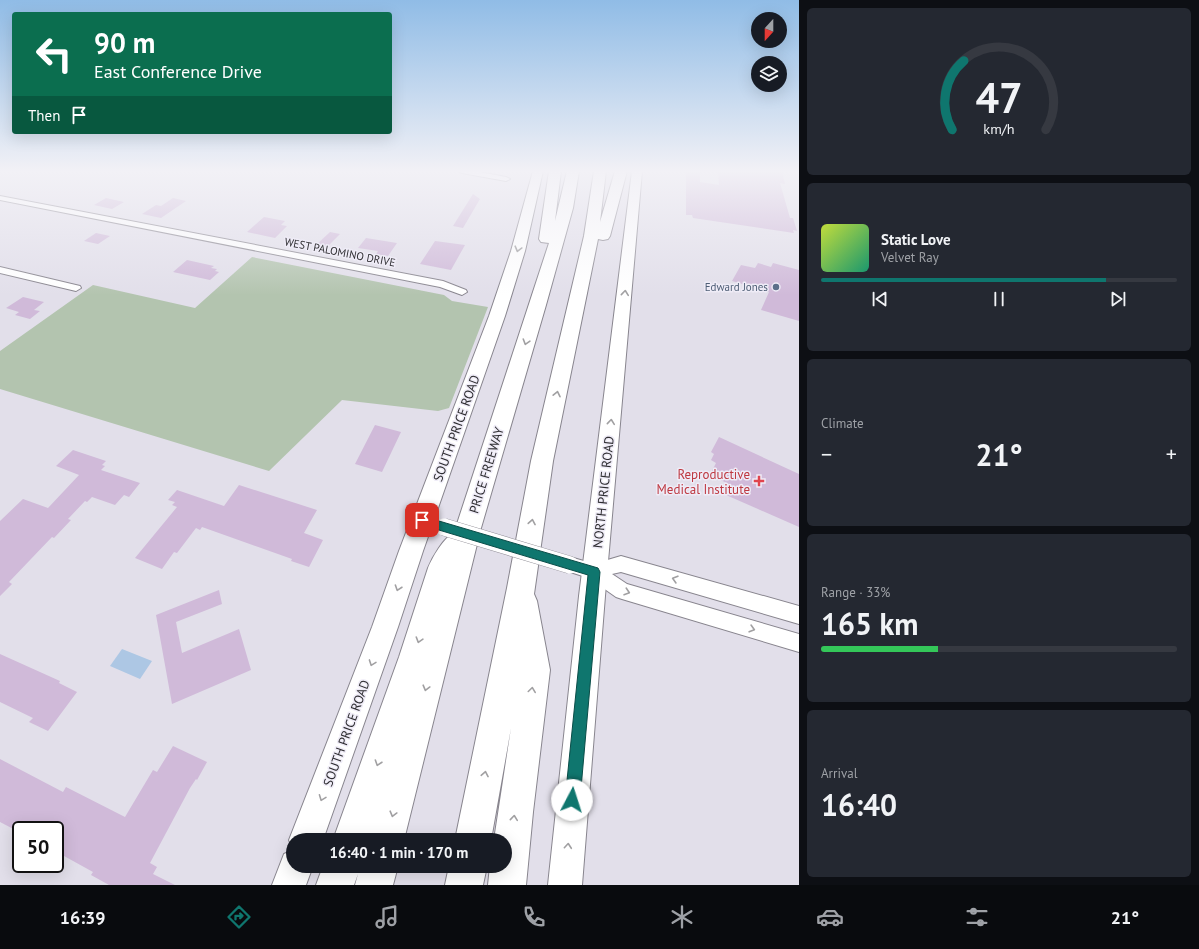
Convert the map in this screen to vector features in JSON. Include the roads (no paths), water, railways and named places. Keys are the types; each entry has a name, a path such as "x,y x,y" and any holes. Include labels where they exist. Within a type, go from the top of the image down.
{"highway":[{"path":"538,305 537,269 545,240 549,212"},
{"name":"PRICE FREEWAY","path":"387,833 445,525 538,305 565,212"},
{"path":"474,833 521,588 542,461 591,236 594,212"},
{"path":"573,316 597,255 609,212"},
{"path":"353,833 414,657 441,568 445,525"},
{"path":"507,885 515,812 535,670 521,588"},
{"path":"334,885 339,873"},
{"path":"374,885 377,873"},
{"path":"464,885 467,873"}],"main road":[{"name":"SOUTH PRICE ROAD","path":"309,833 385,626 445,525 497,316 518,251 528,212"},
{"name":"NORTH PRICE ROAD","path":"565,885 582,568 631,212"},
{"path":"289,885 293,873"}],"street":[{"name":"WEST PALOMINO DRIVE","path":"74,212 443,284 462,292"},
{"path":"0,270 76,288"},
{"path":"445,525 582,568 622,591 799,643"},
{"path":"582,568 621,564 799,615"}],"water":[{"path":"122,649 152,661 140,679 110,666"}],"place":[{"name":"Edward Jones","path":"776,287"},
{"name":"Reproductive Medical Institute","path":"759,481"}]}
